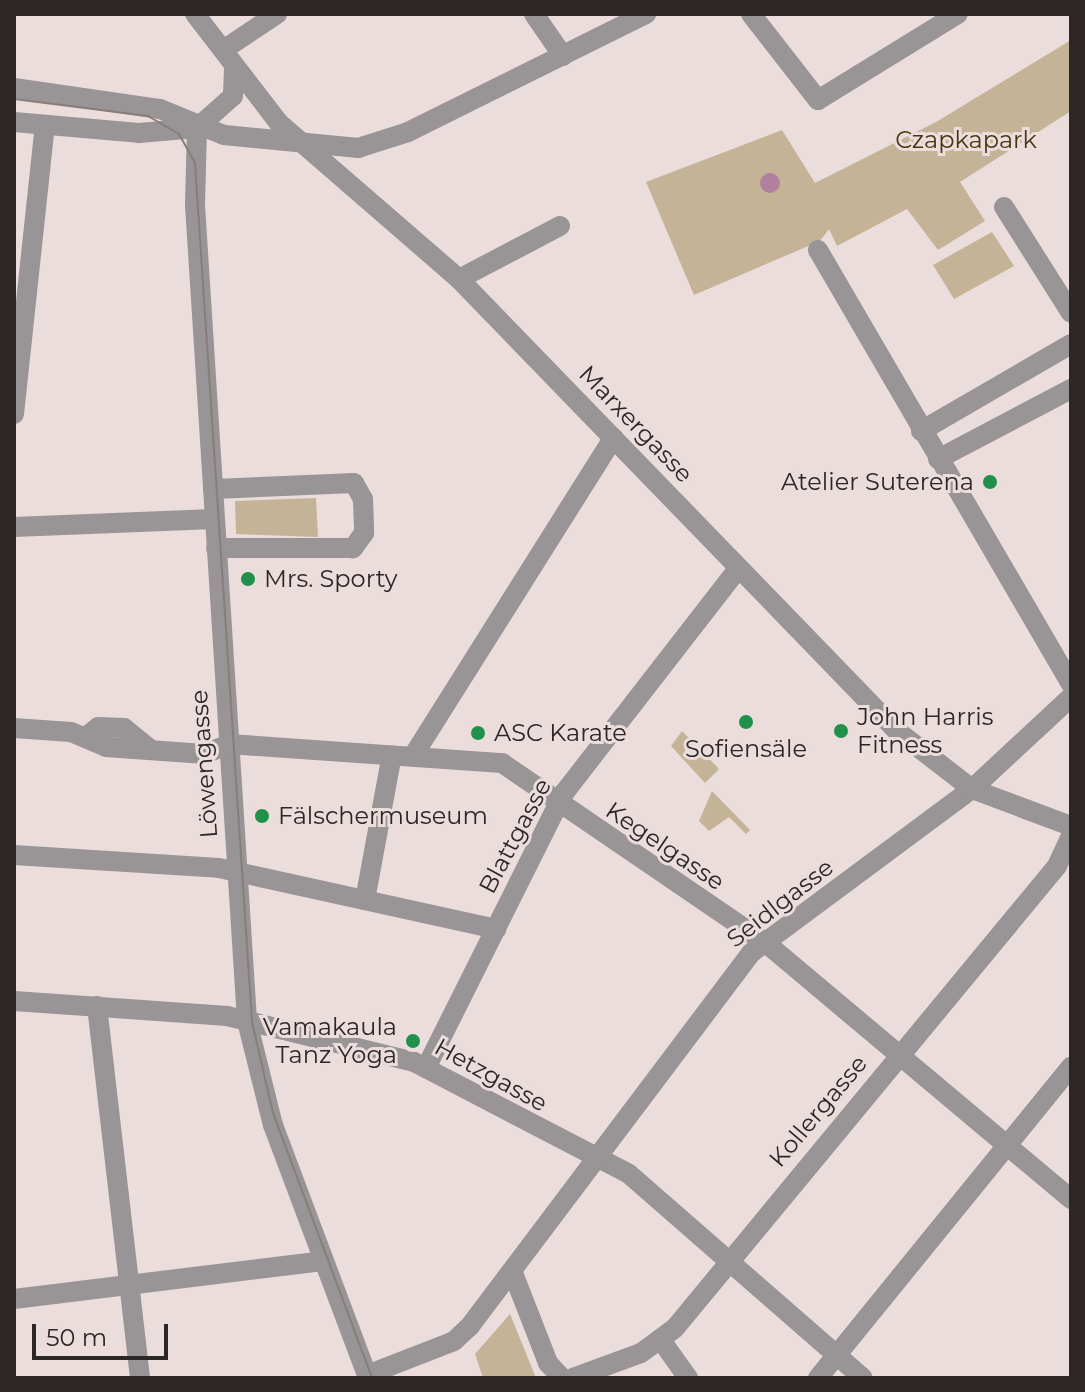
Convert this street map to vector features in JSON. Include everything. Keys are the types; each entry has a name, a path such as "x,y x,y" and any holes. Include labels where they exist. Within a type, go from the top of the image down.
{"street":[{"name":"Marxergasse","path":"195,14 302,146 459,279 897,731 972,789 1071,826"},
{"path":"197,128 233,96 228,56 277,14"},
{"path":"534,14 563,56"},
{"path":"751,14 818,100 958,14"},
{"path":"14,122 139,133 197,128 302,146 382,143 649,15"},
{"path":"14,88 160,109 197,128"},
{"path":"14,414 45,126"},
{"name":"Löwengasse","path":"197,128 214,519 247,1021 273,1125 368,1377"},
{"path":"1004,207 1071,313"},
{"path":"459,279 560,226"},
{"path":"818,250 1071,684"},
{"path":"921,431 1071,344"},
{"path":"938,459 1071,389"},
{"path":"413,756 613,438"},
{"path":"213,489 354,483 363,499 364,533 353,548 216,548"},
{"path":"14,527 214,519"},
{"name":"Blattgasse","path":"426,1068 559,804 738,569"},
{"name":"Seidlgasse","path":"368,1377 454,1341 513,1273 590,1159 720,987 767,944 972,789 1071,697"},
{"name":"Kegelgasse","path":"14,728 79,734 106,747 205,754 229,744 502,763 767,944 1071,1199"},
{"path":"365,900 392,755"},
{"name":"Kollergasse","path":"573,1378 661,1340 1057,866 1071,836"},
{"path":"14,855 237,872 496,929"},
{"name":"Hetzgasse","path":"14,1001 247,1021 426,1068 590,1159 629,1174 840,1352 863,1378"},
{"path":"97,1006 140,1378"},
{"path":"818,1378 1071,1067"},
{"path":"14,1299 323,1261"},
{"path":"513,1273 548,1363 562,1378"},
{"path":"661,1340 688,1378"}],"green space":[{"name":"Czapkapark","path":"1071,40 1071,111 960,182 985,221 938,250 907,209 837,246 829,229 820,241 694,295 646,182 782,130 815,183 936,122"},
{"path":"992,232 1014,266 954,299 933,265"},
{"path":"316,498 318,537 236,534 235,501"},
{"path":"682,731 719,769 705,783 671,746"},
{"path":"712,791 750,830 746,834 729,817 709,831 699,821"},
{"path":"510,1314 536,1378 483,1378 475,1354"}],"shaded area":[{"path":"766,173 774,173 780,183 774,193 766,193 760,187 760,179"}],"tram line":[{"path":"14,99 148,116 179,134 195,163 252,1022 273,1113 372,1378"}],"place":[{"name":"Atelier Suterena","path":"990,482"},
{"name":"Mrs. Sporty","path":"248,579"},
{"name":"Sofiensäle","path":"746,722"},
{"name":"John Harris Fitness","path":"841,731"},
{"name":"ASC Karate","path":"478,733"},
{"name":"Fälschermuseum","path":"262,816"},
{"name":"Vamakaula Tanz Yoga","path":"413,1041"}]}
